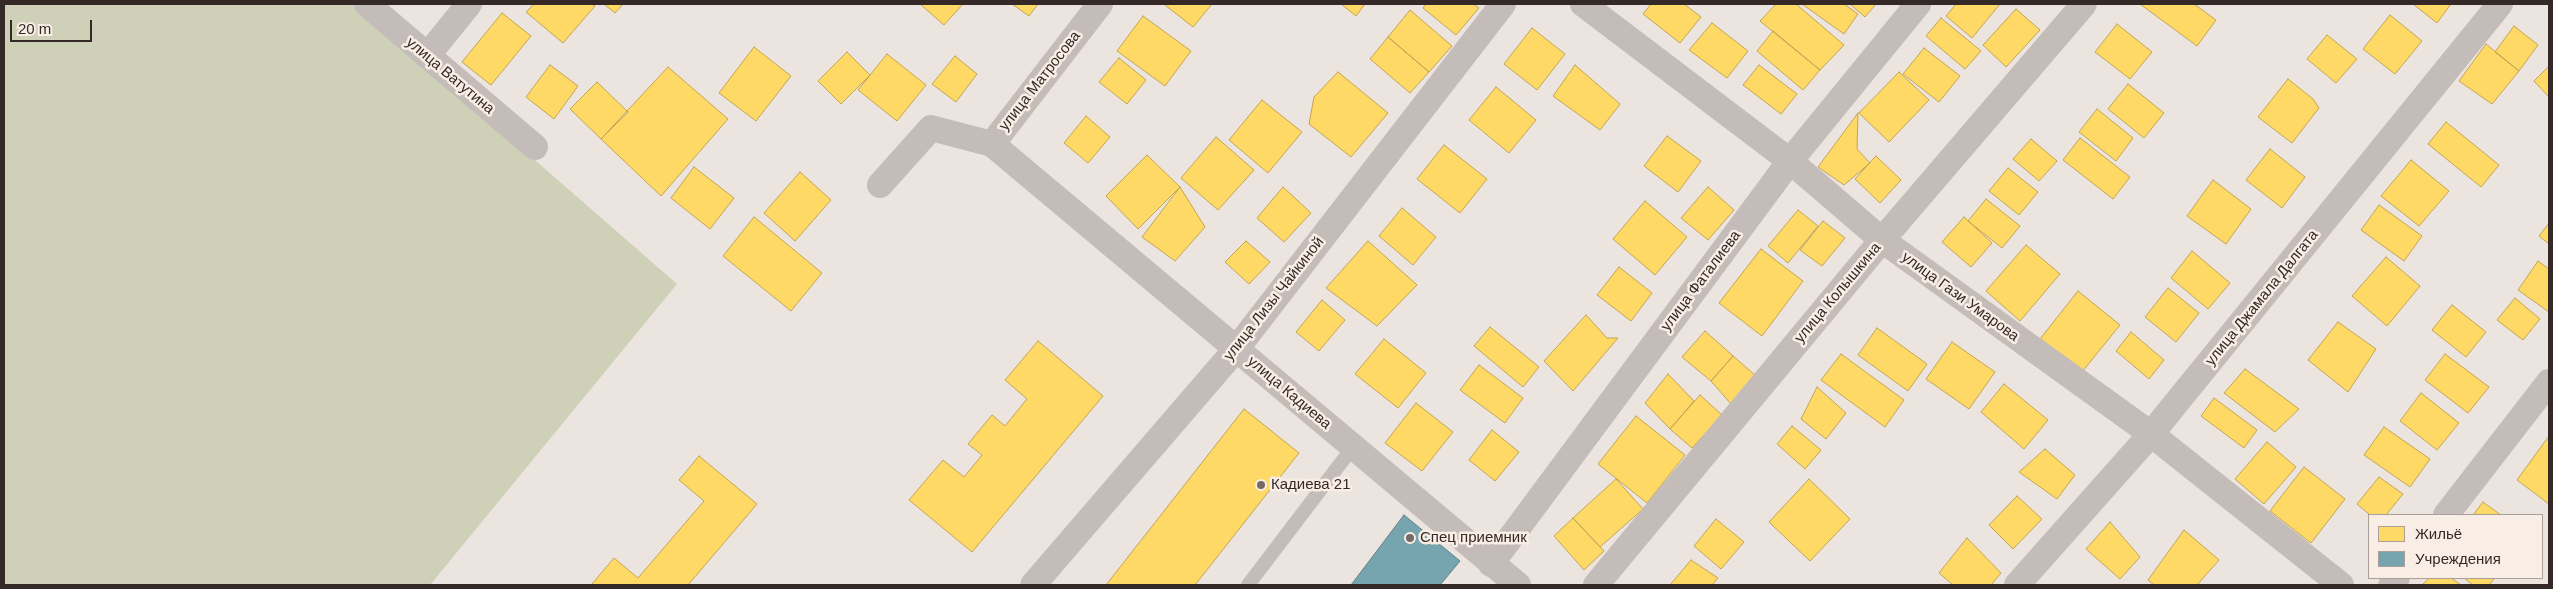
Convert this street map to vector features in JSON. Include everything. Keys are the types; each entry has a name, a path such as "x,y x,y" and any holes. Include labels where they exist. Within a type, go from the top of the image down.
{"street":[{"name":"улица Ватутина","path":"367,4 535,146"},
{"path":"427,56 469,4"},
{"name":"улица Матросова","path":"880,185 931,128 992,144 1100,4"},
{"name":"улица Лизы Чайкиной","path":"1034,585 1237,348 1503,4"},
{"name":"улица Гази Умарова","path":"1583,4 1790,160 1882,240 2151,434 2341,585"},
{"name":"улица Фаталиева","path":"1491,564 1790,160 1918,4"},
{"name":"улица Колышкина","path":"1596,585 1882,240 2084,4"},
{"name":"улица Джамала Далгата","path":"2017,585 2151,434 2500,4"},
{"name":"улица Кадиева","path":"992,144 1518,585"},
{"path":"2447,514 2549,382"}],"lane":[{"path":"1248,585 1353,447"}],"green space":[{"path":"4,4 356,4 677,284 430,585 4,585"}],"building: Жильё":[{"path":"534,4 592,4 595,6 563,43 526,12"},
{"path":"604,4 623,4 615,13"},
{"path":"920,4 963,4 944,25"},
{"path":"1012,4 1038,4 1029,16"},
{"path":"1166,4 1212,4 1193,27"},
{"path":"1341,4 1365,4 1356,16"},
{"path":"1426,4 1473,4 1479,8 1456,35 1423,8"},
{"path":"1651,4 1684,4 1701,17 1680,43 1643,14"},
{"path":"1776,4 1796,4 1844,45 1820,70 1760,21"},
{"path":"1802,4 1844,4 1858,14 1844,34"},
{"path":"1850,4 1876,4 1865,17"},
{"path":"1956,4 2000,4 1972,38 1946,16"},
{"path":"2140,4 2194,4 2216,20 2197,46"},
{"path":"2413,4 2451,4 2437,23"},
{"path":"2016,9 2040,30 2006,67 1983,45"},
{"path":"1410,10 1452,46 1429,72 1388,37"},
{"path":"502,13 531,36 491,85 462,62"},
{"path":"2390,15 2422,41 2395,74 2363,49"},
{"path":"1143,16 1191,51 1165,86 1117,51"},
{"path":"1941,18 1981,51 1965,69 1926,36"},
{"path":"1712,23 1748,51 1727,78 1689,50"},
{"path":"2117,24 2152,52 2130,79 2095,52"},
{"path":"2514,26 2538,45 2519,71 2495,52"},
{"path":"1532,28 1565,54 1537,90 1504,64"},
{"path":"1773,31 1820,70 1803,90 1757,51"},
{"path":"2327,35 2357,59 2336,83 2307,59"},
{"path":"1388,37 1429,72 1410,93 1370,59"},
{"path":"2486,44 2519,71 2492,104 2459,81"},
{"path":"754,47 791,76 756,121 719,93"},
{"path":"1924,48 1960,76 1939,102 1903,74"},
{"path":"847,52 870,75 841,104 818,81"},
{"path":"887,54 926,85 897,121 858,90"},
{"path":"955,56 977,74 956,102 932,84"},
{"path":"1119,58 1146,80 1127,104 1099,82"},
{"path":"550,65 578,86 554,119 526,97"},
{"path":"1575,65 1620,104 1600,130 1553,96"},
{"path":"1759,65 1797,94 1781,114 1743,85"},
{"path":"2549,66 2549,97 2534,81"},
{"path":"668,67 728,119 661,196 601,139"},
{"path":"1338,72 1388,113 1351,157 1309,124 1314,97"},
{"path":"1899,72 1929,100 1889,142 1859,113"},
{"path":"2288,79 2313,99 2319,108 2292,143 2258,117"},
{"path":"597,82 628,112 601,139 570,109"},
{"path":"2128,84 2164,113 2144,138 2108,109"},
{"path":"1496,87 1536,120 1509,153 1469,120"},
{"path":"1262,100 1302,132 1268,173 1229,140"},
{"path":"2097,109 2133,138 2116,161 2079,132"},
{"path":"1858,113 1857,149 1870,163 1844,185 1818,167"},
{"path":"1086,116 1110,137 1088,163 1064,143"},
{"path":"2446,122 2499,165 2481,187 2428,144"},
{"path":"1667,136 1701,161 1678,192 1644,166"},
{"path":"1216,137 1254,170 1218,210 1181,178"},
{"path":"2080,138 2130,177 2113,199 2063,160"},
{"path":"2031,139 2057,161 2039,181 2013,159"},
{"path":"1444,145 1487,179 1460,213 1417,179"},
{"path":"2270,149 2305,177 2282,208 2246,180"},
{"path":"1147,155 1180,187 1138,229 1106,196"},
{"path":"1876,156 1901,180 1880,203 1855,179"},
{"path":"2411,160 2449,191 2419,226 2381,196"},
{"path":"694,167 734,198 710,229 671,198"},
{"path":"2008,168 2038,192 2019,215 1989,191"},
{"path":"800,172 831,200 795,241 764,213"},
{"path":"2213,180 2251,209 2226,244 2187,216"},
{"path":"1180,187 1205,227 1175,261 1142,237"},
{"path":"1283,187 1311,213 1284,242 1257,218"},
{"path":"1708,187 1734,210 1708,240 1681,218"},
{"path":"1986,199 2020,226 2002,248 1968,221"},
{"path":"1645,201 1687,237 1655,275 1613,239"},
{"path":"2379,205 2422,236 2404,261 2361,230"},
{"path":"1402,208 1436,237 1413,265 1379,236"},
{"path":"1798,210 1818,226 1788,263 1768,246"},
{"path":"754,217 822,273 791,311 723,256"},
{"path":"1964,217 1992,243 1971,267 1942,242"},
{"path":"1823,221 1845,238 1822,266 1800,250"},
{"path":"2549,223 2549,244 2539,236"},
{"path":"1246,241 1270,262 1249,284 1225,262"},
{"path":"1368,241 1417,285 1377,326 1326,288"},
{"path":"2026,245 2060,274 2020,321 1986,291"},
{"path":"1761,249 1803,281 1762,336 1719,303"},
{"path":"2192,251 2230,283 2208,309 2171,278"},
{"path":"2386,257 2420,286 2387,326 2352,296"},
{"path":"2538,261 2549,269 2549,312 2518,290"},
{"path":"1619,267 1652,293 1631,321 1597,295"},
{"path":"2168,288 2199,313 2176,342 2145,317"},
{"path":"2078,291 2120,325 2082,372 2040,339"},
{"path":"2515,298 2540,319 2523,340 2497,320"},
{"path":"1322,300 1345,320 1319,351 1296,332"},
{"path":"2452,305 2486,332 2466,357 2432,330"},
{"path":"1586,315 1607,338 1618,338 1573,391 1544,361"},
{"path":"2338,322 2376,349 2348,392 2308,360"},
{"path":"1490,327 1539,367 1523,387 1474,346"},
{"path":"1877,328 1927,364 1908,391 1858,355"},
{"path":"1705,331 1733,356 1711,381 1682,357"},
{"path":"2131,332 2164,360 2149,379 2116,351"},
{"path":"1384,339 1426,373 1398,408 1355,374"},
{"path":"1038,341 1103,396 972,552 909,500 943,460 964,477 982,455 968,444 992,415 1005,426 1027,399 1005,380"},
{"path":"1952,342 1995,372 1969,409 1926,379"},
{"path":"1841,354 1904,400 1885,427 1821,380"},
{"path":"2445,354 2489,387 2468,413 2425,380"},
{"path":"1733,356 1756,376 1731,404 1711,381"},
{"path":"1479,365 1523,398 1505,423 1460,390"},
{"path":"2245,369 2299,409 2275,432 2224,393"},
{"path":"1668,374 1694,401 1670,429 1645,403"},
{"path":"2004,384 2048,420 2024,449 1981,412"},
{"path":"1817,387 1846,413 1826,439 1801,419"},
{"path":"2421,393 2459,423 2437,450 2400,421"},
{"path":"1700,395 1722,415 1692,448 1670,429"},
{"path":"2214,398 2257,430 2244,448 2201,416"},
{"path":"1416,403 1453,432 1422,471 1385,443"},
{"path":"1244,409 1299,453 1195,585 1106,585"},
{"path":"1636,416 1685,455 1647,503 1598,464"},
{"path":"1792,426 1821,450 1805,469 1777,444"},
{"path":"2384,427 2430,459 2410,487 2364,455"},
{"path":"1492,430 1519,452 1495,481 1469,460"},
{"path":"2549,436 2549,504 2517,480"},
{"path":"2267,442 2296,467 2264,504 2235,479"},
{"path":"2045,449 2075,475 2057,499 2019,472"},
{"path":"699,456 757,504 688,585 592,584 614,558 638,578 704,501 679,480"},
{"path":"2304,467 2345,499 2311,543 2270,511"},
{"path":"2379,477 2403,494 2387,514 2369,514 2357,504"},
{"path":"1616,479 1643,509 1600,547 1573,518"},
{"path":"1809,479 1850,519 1810,561 1769,522"},
{"path":"2017,496 2042,519 2013,549 1989,525"},
{"path":"2483,502 2500,514 2474,514"},
{"path":"1573,518 1604,551 1584,570 1554,536"},
{"path":"1716,519 1744,542 1721,569 1694,546"},
{"path":"2110,522 2140,557 2120,579 2086,549"},
{"path":"2184,530 2219,560 2197,585 2154,585 2148,580"},
{"path":"1967,538 2001,573 1991,585 1953,585 1939,573"},
{"path":"1691,560 1718,578 1712,585 1670,585"},
{"path":"2428,579 2452,579 2461,585 2422,585"},
{"path":"2465,579 2494,579 2489,585 2473,585"}],"building: Учреждения":[{"name":"Спец приемник","path":"1404,515 1460,561 1440,585 1351,585"}],"place":[{"name":"Кадиева 21","path":"1261,485"},
{"name":"Спец приемник","path":"1410,538"}]}
